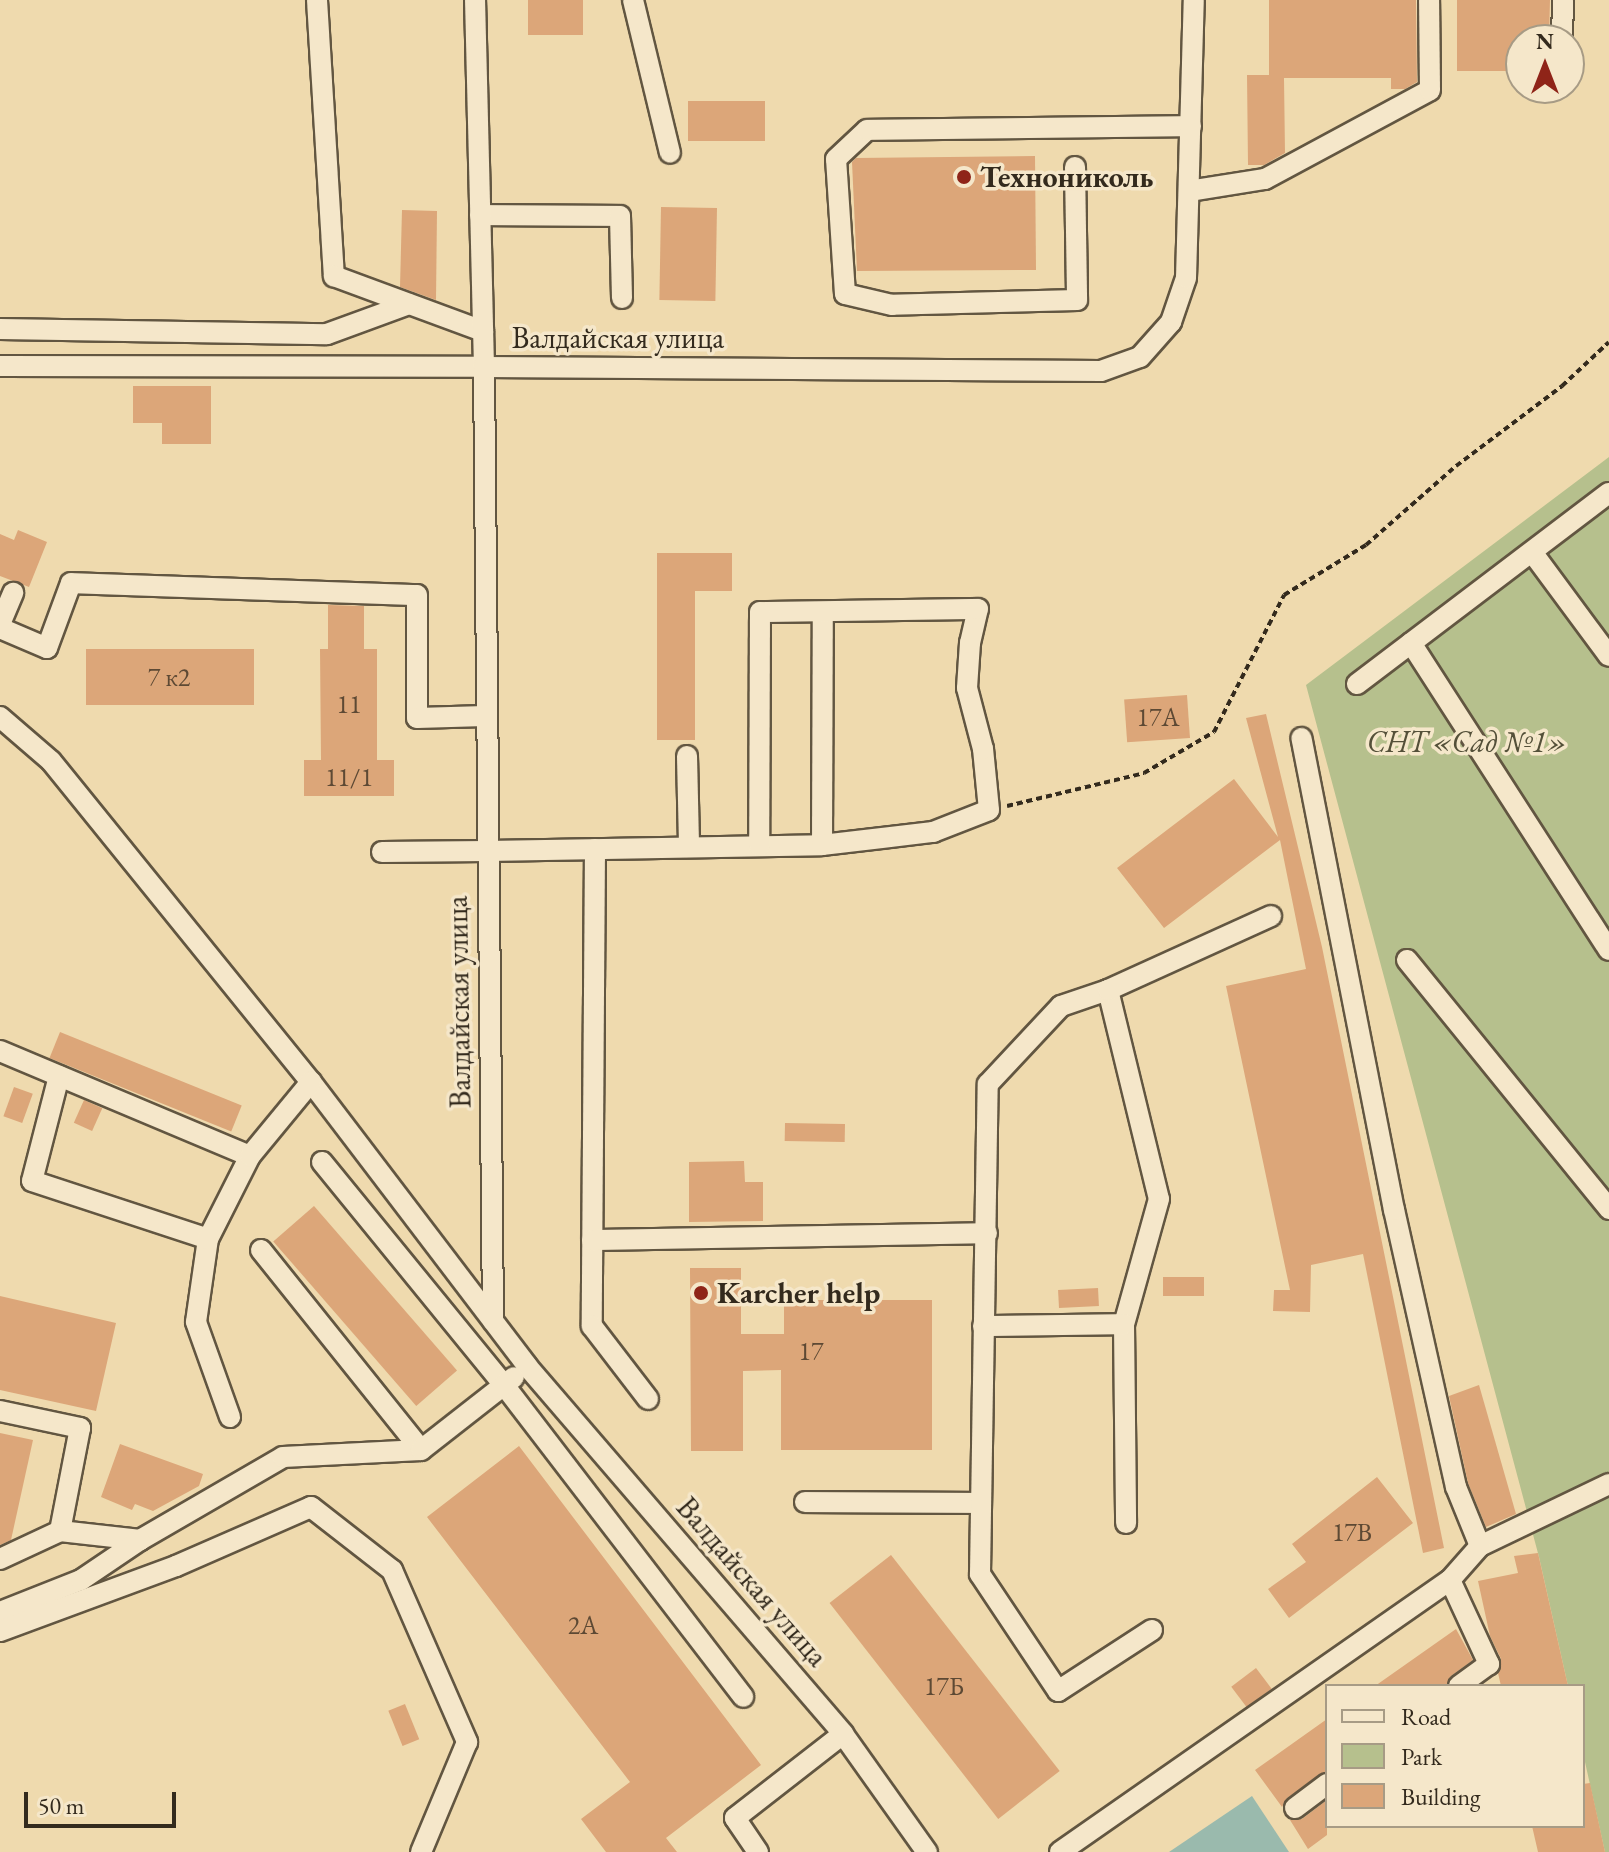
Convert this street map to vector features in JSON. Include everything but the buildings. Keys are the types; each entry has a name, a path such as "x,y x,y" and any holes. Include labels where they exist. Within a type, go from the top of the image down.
{"street":[{"path":"317,0 334,276 483,331"},
{"path":"0,366 484,367 475,0"},
{"path":"633,0 670,153"},
{"name":"Валдайская улица","path":"493,1321 484,367 1101,371 1140,357 1171,322 1186,278 1194,0"},
{"path":"1189,191 1265,179 1430,90 1429,0"},
{"path":"1562,24 1563,0"},
{"path":"1075,167 1077,300 892,305 845,294 836,159 867,130 1191,126"},
{"path":"480,215 620,216 622,298"},
{"path":"0,329 327,334 409,304"},
{"path":"1357,684 1609,493"},
{"path":"1532,552 1609,656"},
{"path":"13,593 0,626 47,648 71,583 417,595 417,718 485,716"},
{"path":"382,852 822,845 933,832 989,810 983,749 967,688 970,643 978,609 760,612 759,846"},
{"path":"822,845 823,612"},
{"path":"1411,643 1609,950"},
{"name":"Валдайская улица","path":"0,717 51,761 311,1082 527,1366 843,1734 927,1852"},
{"path":"1301,738 1418,1317 1456,1487 1480,1546"},
{"path":"687,756 689,847"},
{"path":"595,849 592,1326 648,1399"},
{"path":"1152,1630 1058,1691 980,1574 978,1503 987,1233 988,1084 1061,1006 1108,990 1271,916"},
{"path":"1407,960 1609,1209"},
{"path":"1108,990 1159,1199 1124,1324 1126,1523"},
{"path":"0,1051 250,1156"},
{"path":"59,1076 32,1181 208,1239"},
{"path":"230,1417 196,1322 208,1239 250,1156 311,1082"},
{"path":"322,1162 504,1385 743,1697"},
{"path":"592,1240 987,1233"},
{"path":"261,1250 421,1450"},
{"path":"983,1326 1124,1324"},
{"path":"0,1612 81,1580 140,1540 283,1457 421,1450 527,1366"},
{"path":"0,1411 80,1428 60,1531"},
{"path":"1060,1852 1450,1580 1480,1546 1609,1484"},
{"path":"805,1502 978,1503"},
{"path":"0,1631 176,1566 311,1507 392,1570 467,1742 421,1852"},
{"path":"0,1559 60,1531 140,1540"},
{"path":"1450,1580 1489,1664 1462,1684"},
{"path":"758,1852 735,1818 843,1734"},
{"path":"1295,1808 1325,1786"}],"path":[{"path":"989,810 1144,773 1214,732 1284,595 1366,545 1456,466 1562,386 1609,342"}],"green space":[{"name":"СНТ «Сад №1»","path":"1609,457 1609,1852 1605,1852 1585,1762 1585,1684 1568,1684 1539,1557 1306,685"}],"shaded area":[{"path":"1252,1796 1289,1852 1169,1852"}],"place":[{"name":"Технониколь","path":"964,177"},
{"name":"Karcher help","path":"701,1293"}]}
